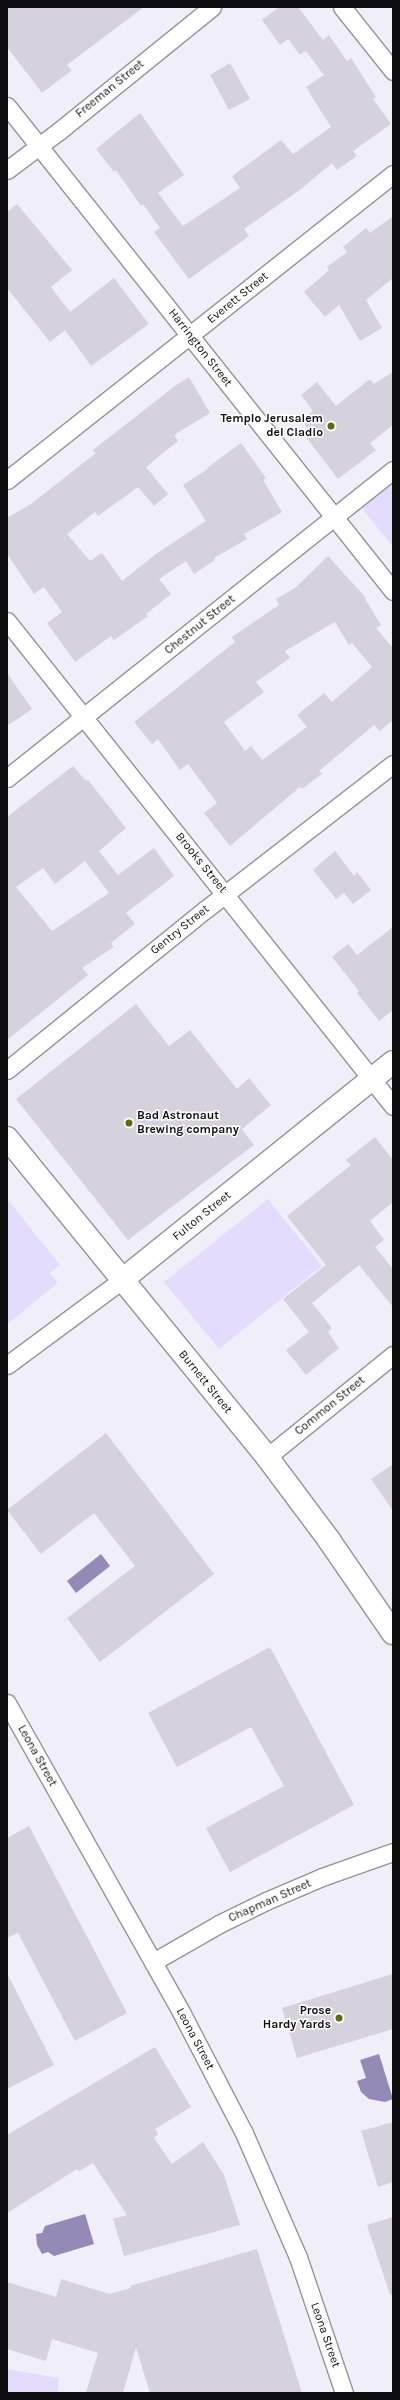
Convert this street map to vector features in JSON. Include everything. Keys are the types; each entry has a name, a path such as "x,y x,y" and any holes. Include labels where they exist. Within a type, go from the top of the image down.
{"street":[{"name":"Freeman Street","path":"7,170 212,7"},
{"path":"342,7 393,72"},
{"name":"Harrington Street","path":"7,106 393,591"},
{"name":"Everett Street","path":"7,480 393,174"},
{"name":"Chestnut Street","path":"7,778 393,470"},
{"name":"Brooks Street","path":"7,621 226,894 393,1106"},
{"name":"Gentry Street","path":"7,1070 226,894 393,764"},
{"name":"Fulton Street","path":"7,1365 122,1280 393,1062"},
{"name":"Burnett Street","path":"7,1138 267,1457 389,1622"},
{"name":"Common Street","path":"267,1457 393,1356"},
{"name":"Leona Street","path":"7,1703 153,1962 248,2141 298,2257 344,2393"},
{"name":"Chapman Street","path":"153,1962 219,1924 266,1902 322,1877 393,1852"}],"shaded area":[{"path":"393,482 393,547 361,507"},
{"path":"7,1199 60,1265 50,1273 58,1283 7,1324"},
{"path":"268,1199 322,1266 219,1349 164,1282"},
{"path":"101,1554 110,1566 76,1593 67,1581"},
{"path":"379,2054 393,2099 385,2102 369,2099 361,2092 357,2081 366,2078 360,2060"},
{"path":"85,2214 94,2244 54,2256 48,2252 42,2254 37,2245 36,2234 42,2233 45,2226"},
{"path":"7,2369 59,2378 57,2393 7,2393"}],"building":[{"path":"7,7 144,7 67,65 72,70 42,93 7,47"},
{"path":"279,7 298,7 323,40 329,35 347,61 351,58 376,97 373,99 391,124 353,151 357,156 337,170 332,163 301,189 244,229 249,236 189,279 154,232 160,228 143,204 141,206 116,170 114,172 96,149 140,113 184,175 158,193 183,226 240,188 232,176 281,140 293,154 331,127 306,87 324,75 306,51 300,55 288,39 280,45 262,20"},
{"path":"230,63 250,99 229,110 210,75"},
{"path":"17,204 72,270 51,287 70,312 114,278 149,324 91,366 65,330 50,342 7,288 7,212"},
{"path":"393,216 393,278 366,300 382,328 360,341 339,305 325,317 304,292 329,270 327,267 347,252 343,247 366,228 370,233"},
{"name":"Templo Jerusalem del Cladio","path":"393,372 393,425 370,443 376,450 338,479 305,436 310,431 301,420 313,411 301,395 317,382 336,406 370,379 374,384"},
{"path":"189,377 210,413 174,435 178,441 146,467 168,494 154,506 138,487 98,516 95,512 67,534 90,561 102,553 122,581 156,554 206,521 183,485 208,469 207,468 241,443 266,478 263,480 282,512 244,534 247,539 214,558 215,560 194,574 186,561 159,579 171,594 146,614 148,616 114,640 111,636 75,662 47,623 62,612 44,587 34,594 7,554 7,518 31,504 96,453 93,450 175,386"},
{"path":"328,556 366,598 365,599 381,625 376,628 393,648 393,720 380,731 374,725 319,771 322,774 302,789 300,787 230,846 204,813 217,803 188,764 180,770 158,739 152,744 134,722 235,642 232,637 279,605 276,599 295,588","holes":["335,622 349,645 352,643 372,667 332,702 324,693 297,715 307,727 262,760 251,746 245,751 224,722 264,692 256,682 290,658 285,651"]},
{"path":"7,673 32,709 7,726"},
{"path":"73,766 86,781 88,780 126,828 99,851 118,875 154,848 174,876 126,913 135,924 111,943 114,947 82,968 88,975 7,1040 7,817","holes":["85,861 109,893 52,931 16,887 43,868 55,884"]},
{"path":"335,851 354,876 357,872 371,890 353,904 344,893 336,899 313,870"},
{"path":"393,927 393,1010 379,1021 357,993 359,991 332,957 348,944 357,955"},
{"path":"136,1004 169,1046 190,1030 237,1089 249,1078 271,1105 242,1129 254,1145 128,1240 16,1099"},
{"path":"375,1137 393,1160 393,1202 370,1221 384,1240 375,1247 393,1269 393,1307 359,1265 312,1303 332,1328 328,1332 339,1348 306,1375 286,1350 309,1332 283,1299 326,1265 287,1216 351,1165 346,1160"},
{"path":"106,1433 214,1574 100,1662 67,1618 135,1566 94,1513 41,1554 7,1510"},
{"path":"393,1464 393,1511 371,1479"},
{"path":"270,1647 354,1805 230,1872 206,1828 284,1786 251,1727 177,1767 148,1713"},
{"path":"29,1826 127,2013 75,2041 18,1933 7,1938 7,1838"},
{"path":"7,1973 54,2065 7,2089"},
{"name":"Prose Hardy Yards","path":"393,1974 393,2029 297,2058 282,2008"},
{"path":"155,2047 191,2107 155,2129 158,2134 154,2138 172,2164 203,2142 224,2175 240,2225 124,2256 113,2219 127,2215 93,2163 79,2171 77,2169 7,2213 7,2135"},
{"path":"393,2122 393,2182 378,2187 361,2131"},
{"path":"393,2217 393,2295 390,2295 367,2225"},
{"path":"257,2249 302,2393 150,2393 136,2347 123,2393 86,2393 98,2353 52,2339 46,2361 7,2349 7,2282 56,2297 61,2279 110,2294 131,2288 130,2286"}],"place":[{"name":"Templo Jerusalem del Cladio","path":"331,426"},
{"name":"Bad Astronaut Brewing company","path":"129,1123"},
{"name":"Prose Hardy Yards","path":"339,2018"}]}
